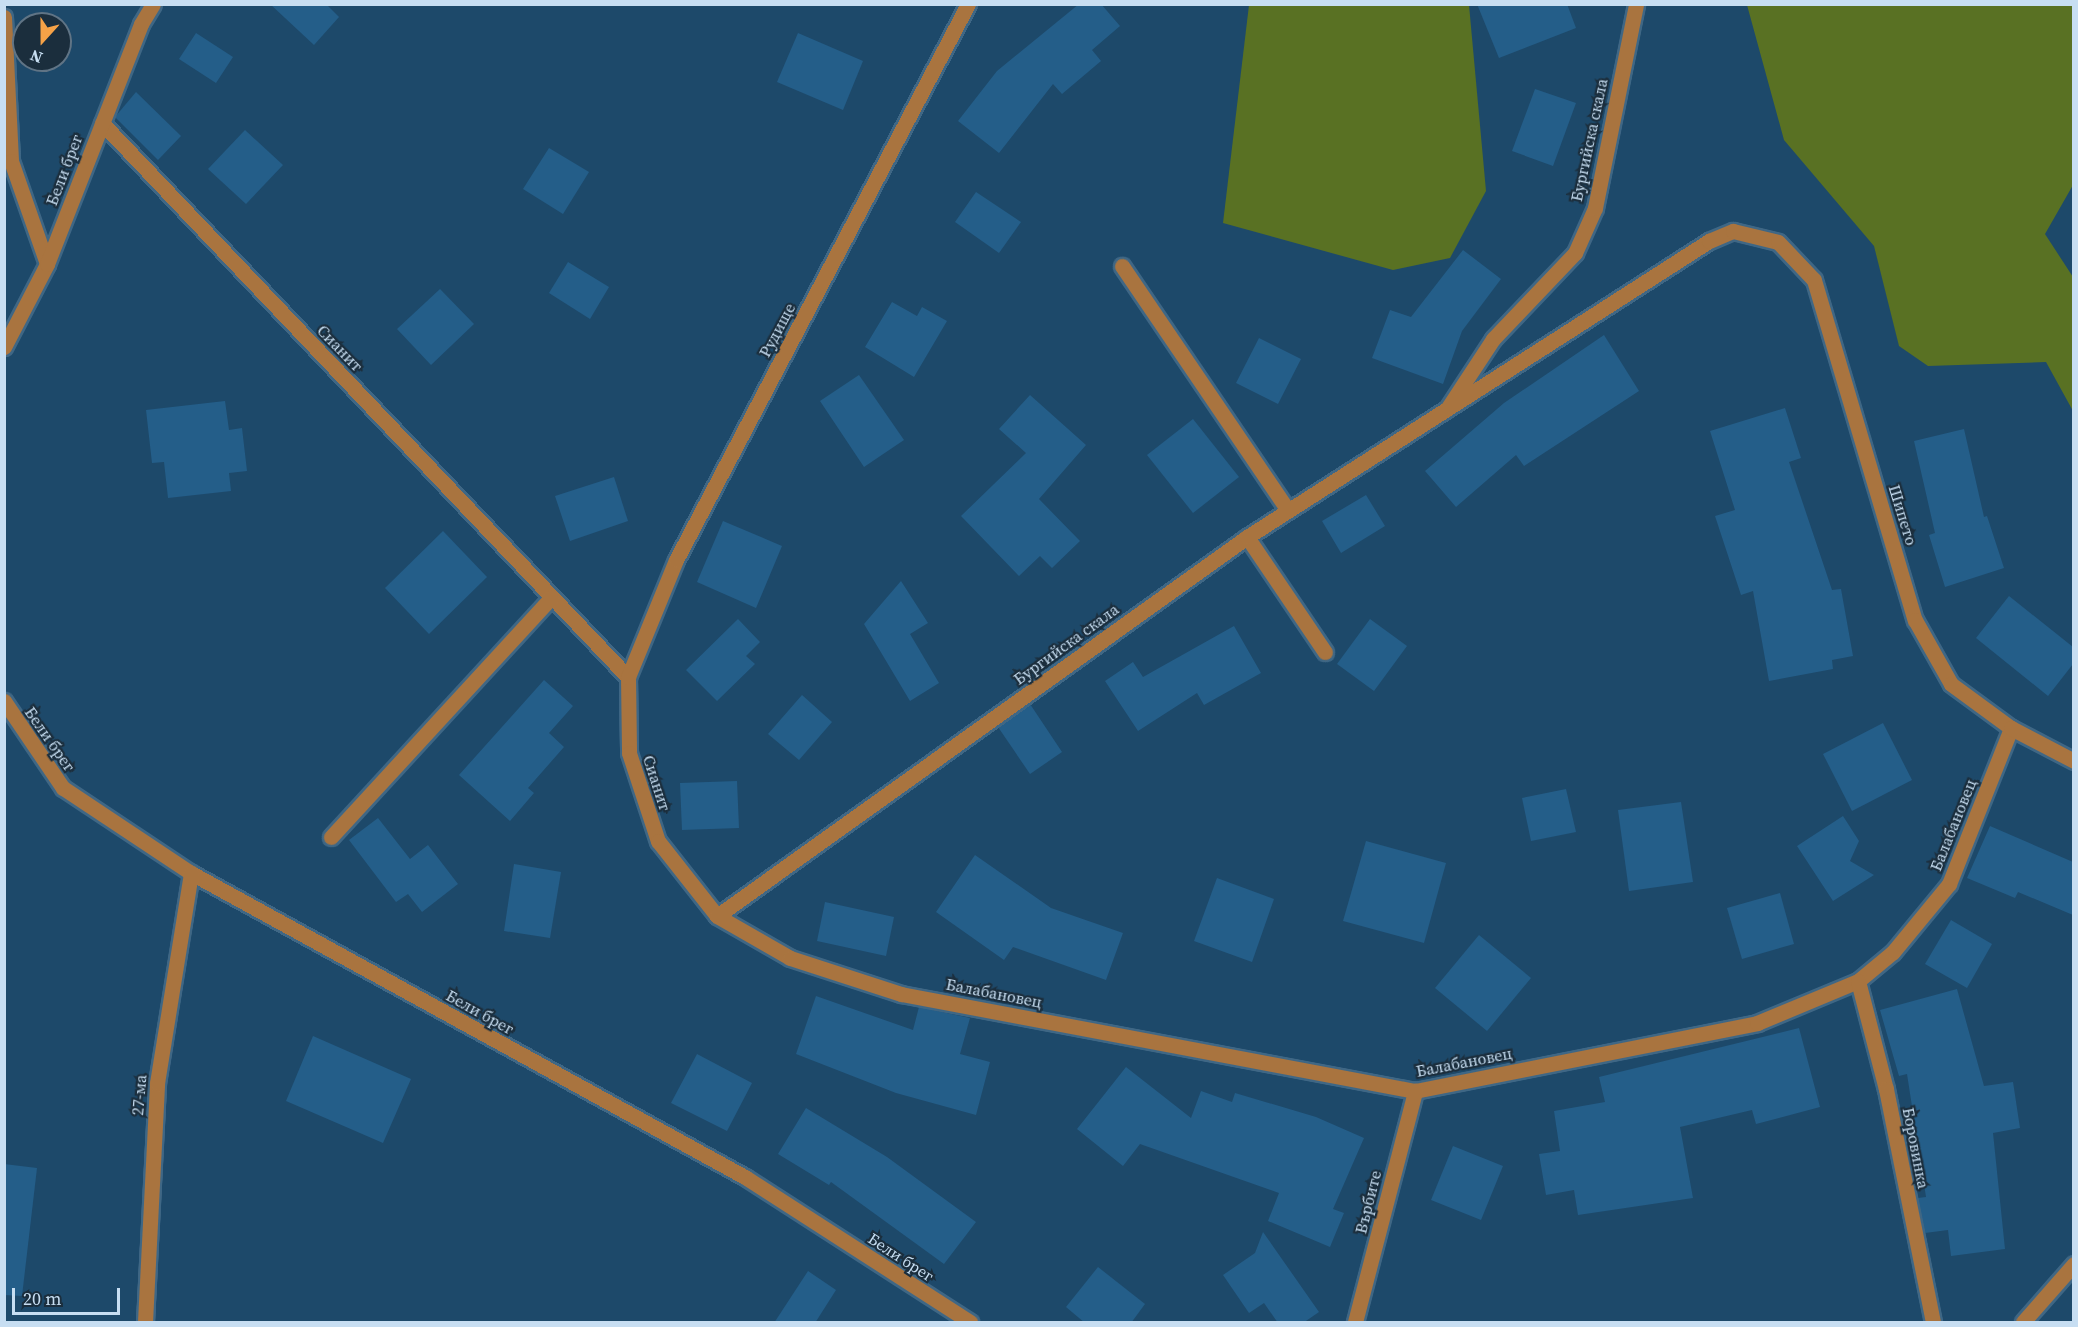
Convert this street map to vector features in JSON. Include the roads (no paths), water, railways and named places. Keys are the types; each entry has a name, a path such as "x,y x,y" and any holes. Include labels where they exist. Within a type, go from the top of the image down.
{"street":[{"name":"Бели брег","path":"4,346 47,264 102,123 153,4"},
{"name":"Рудище","path":"628,677 676,560 968,4"},
{"name":"Бургийска скала","path":"1444,414 1492,339 1575,253 1595,208 1636,4"},
{"path":"4,17 11,160 47,264"},
{"name":"Сианит","path":"102,123 628,677 628,753 658,841 717,916"},
{"name":"Бургийска скала","path":"717,916 1288,510 1444,414 1709,241 1732,231 1759,234"},
{"name":"Шипето","path":"1759,234 1796,257 1814,280 1915,620 1951,684 2011,728 2073,761"},
{"path":"1122,266 1288,510"},
{"path":"1247,537 1325,652"},
{"path":"331,837 552,597"},
{"name":"Бели брег","path":"4,701 63,788 191,873 746,1177 970,1323"},
{"name":"Балабановец","path":"717,916 790,958 901,994 1415,1091 1757,1023 1858,981 1893,952 1949,884 2011,728"},
{"name":"27-ма","path":"146,1323 157,1083 191,873"},
{"name":"Боровинка","path":"1858,981 1886,1089 1933,1323"},
{"name":"Върбите","path":"1355,1323 1415,1091"},
{"path":"2023,1323 2073,1264"}]}
